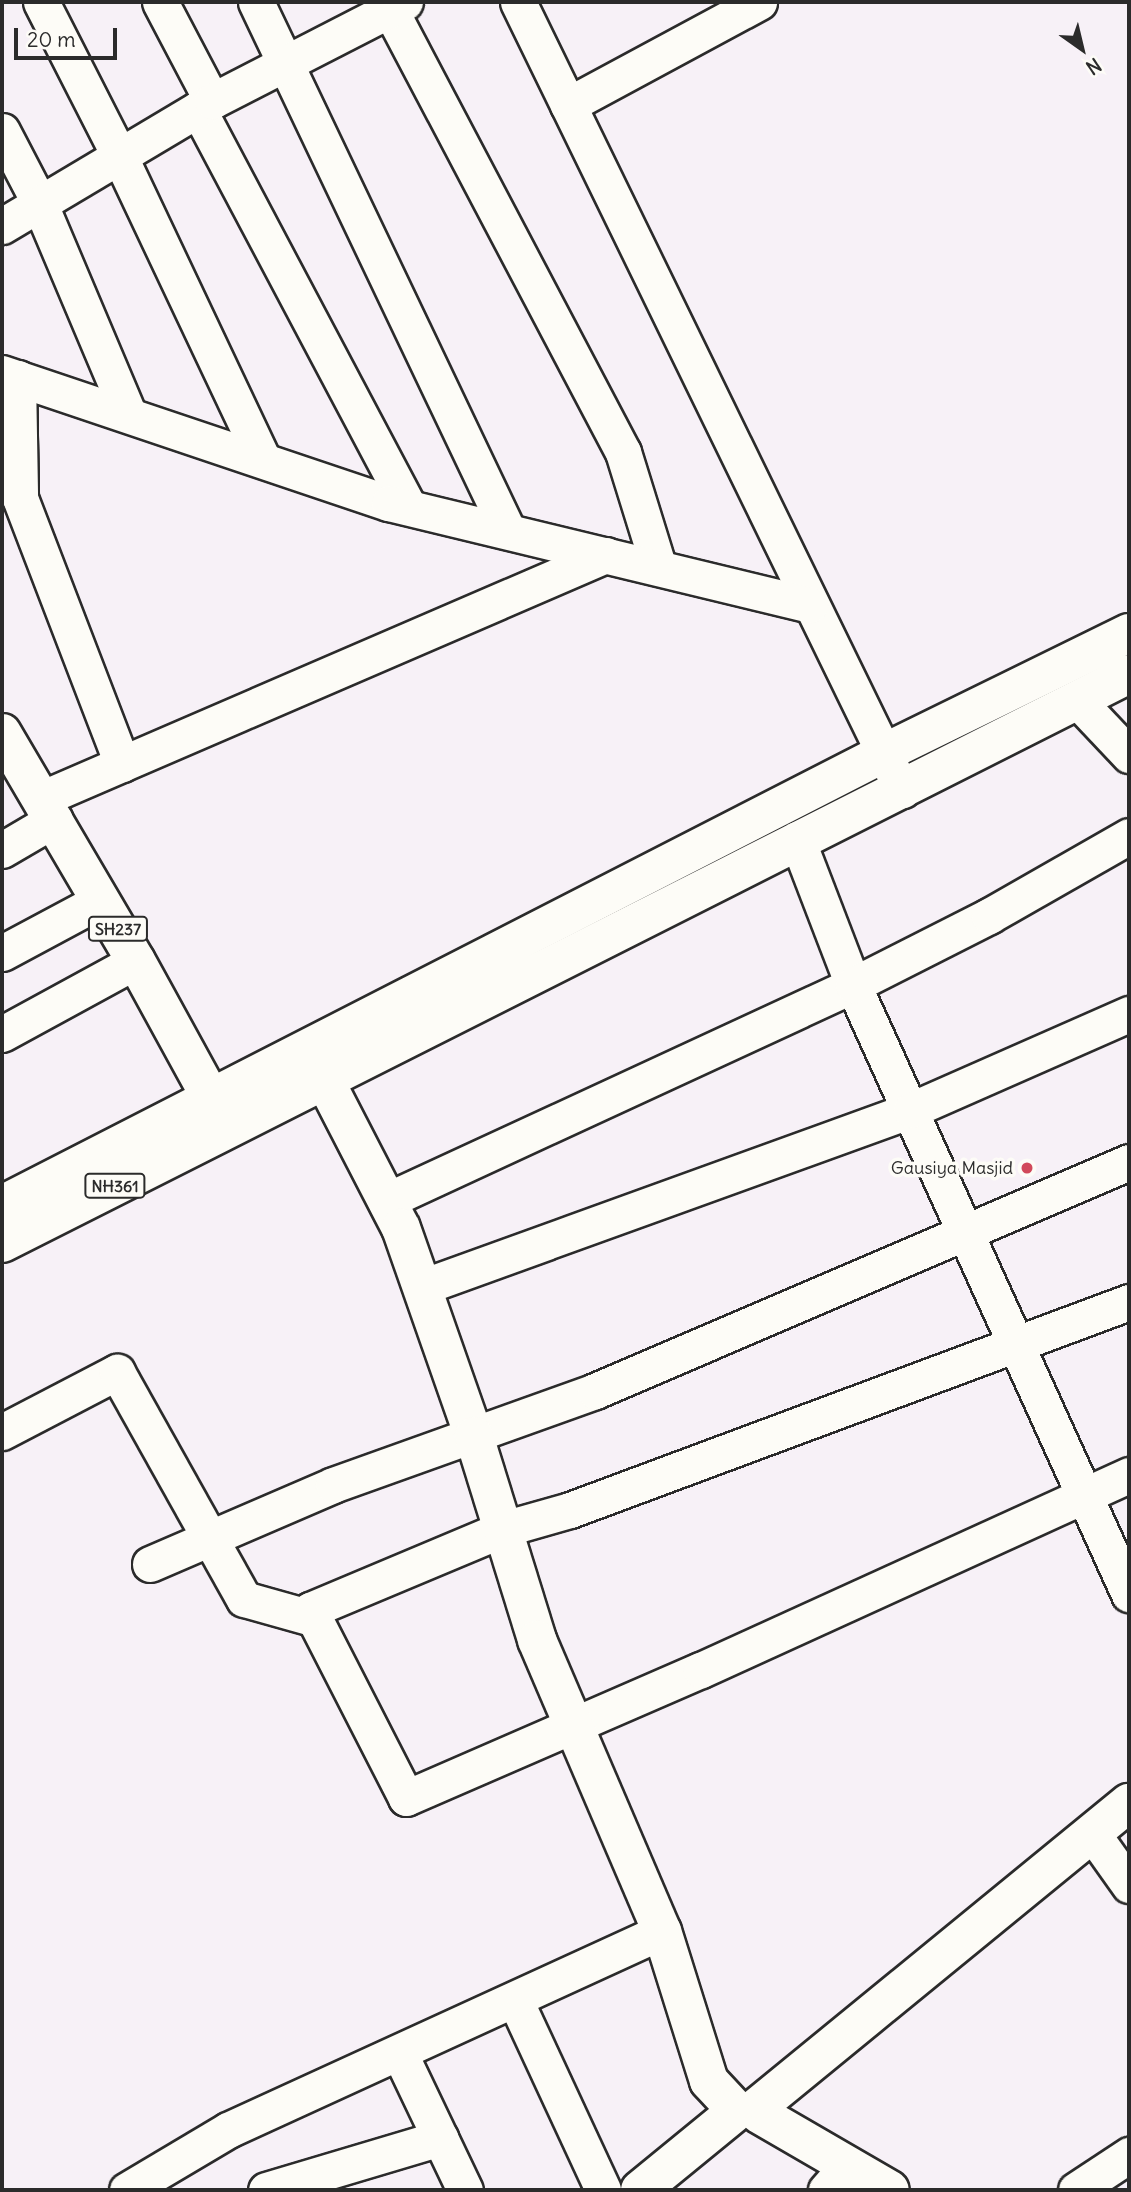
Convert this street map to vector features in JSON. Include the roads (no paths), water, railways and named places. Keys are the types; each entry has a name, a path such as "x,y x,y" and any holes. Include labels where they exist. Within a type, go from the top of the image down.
{"main road":[{"path":"2,1205 209,1096 884,753 1129,633"},
{"path":"228,1129 797,839 902,790 1129,674"},
{"name":"SH237","path":"2,733 136,961 228,1129"},
{"path":"325,1081 388,1200 422,1287 474,1436 537,1640 662,1931 709,2081 746,2118 835,2183 890,2190"},
{"name":"NH361","path":"2,1243 228,1129"},
{"path":"673,2190 746,2118 1129,1802"},
{"path":"640,2190 746,2118"}],"street":[{"path":"41,2 119,155 263,460"},
{"path":"160,2 205,105 409,507"},
{"path":"256,2 509,531"},
{"path":"518,2 902,790"},
{"path":"568,105 759,2"},
{"path":"2,226 205,105 394,4 623,452 659,568"},
{"path":"2,131 39,202 129,415"},
{"path":"122,764 20,498 10,375 409,507 810,605"},
{"path":"2,850 49,809 122,764 606,555"},
{"path":"1077,700 1129,755"},
{"path":"388,1200 853,985 989,916 1129,836"},
{"path":"797,839 853,985 1129,1594"},
{"path":"2,953 101,900"},
{"path":"2,1034 136,961"},
{"path":"422,1287 584,1224 911,1110 1129,1014"},
{"path":"150,1564 333,1485 607,1386 1129,1162"},
{"path":"1129,1302 570,1510 503,1529 310,1610 406,1798 572,1723 701,1670 1129,1475"},
{"path":"2,1432 117,1372 244,1599 315,1619"},
{"path":"1092,1833 1129,1885"},
{"path":"127,2190 228,2130 400,2054 662,1931"},
{"path":"515,2000 603,2190"},
{"path":"400,2054 465,2190"},
{"path":"266,2190 440,2138"},
{"path":"1076,2190 1129,2155"}],"place":[{"name":"Gausiya Masjid","path":"1027,1168"}]}
